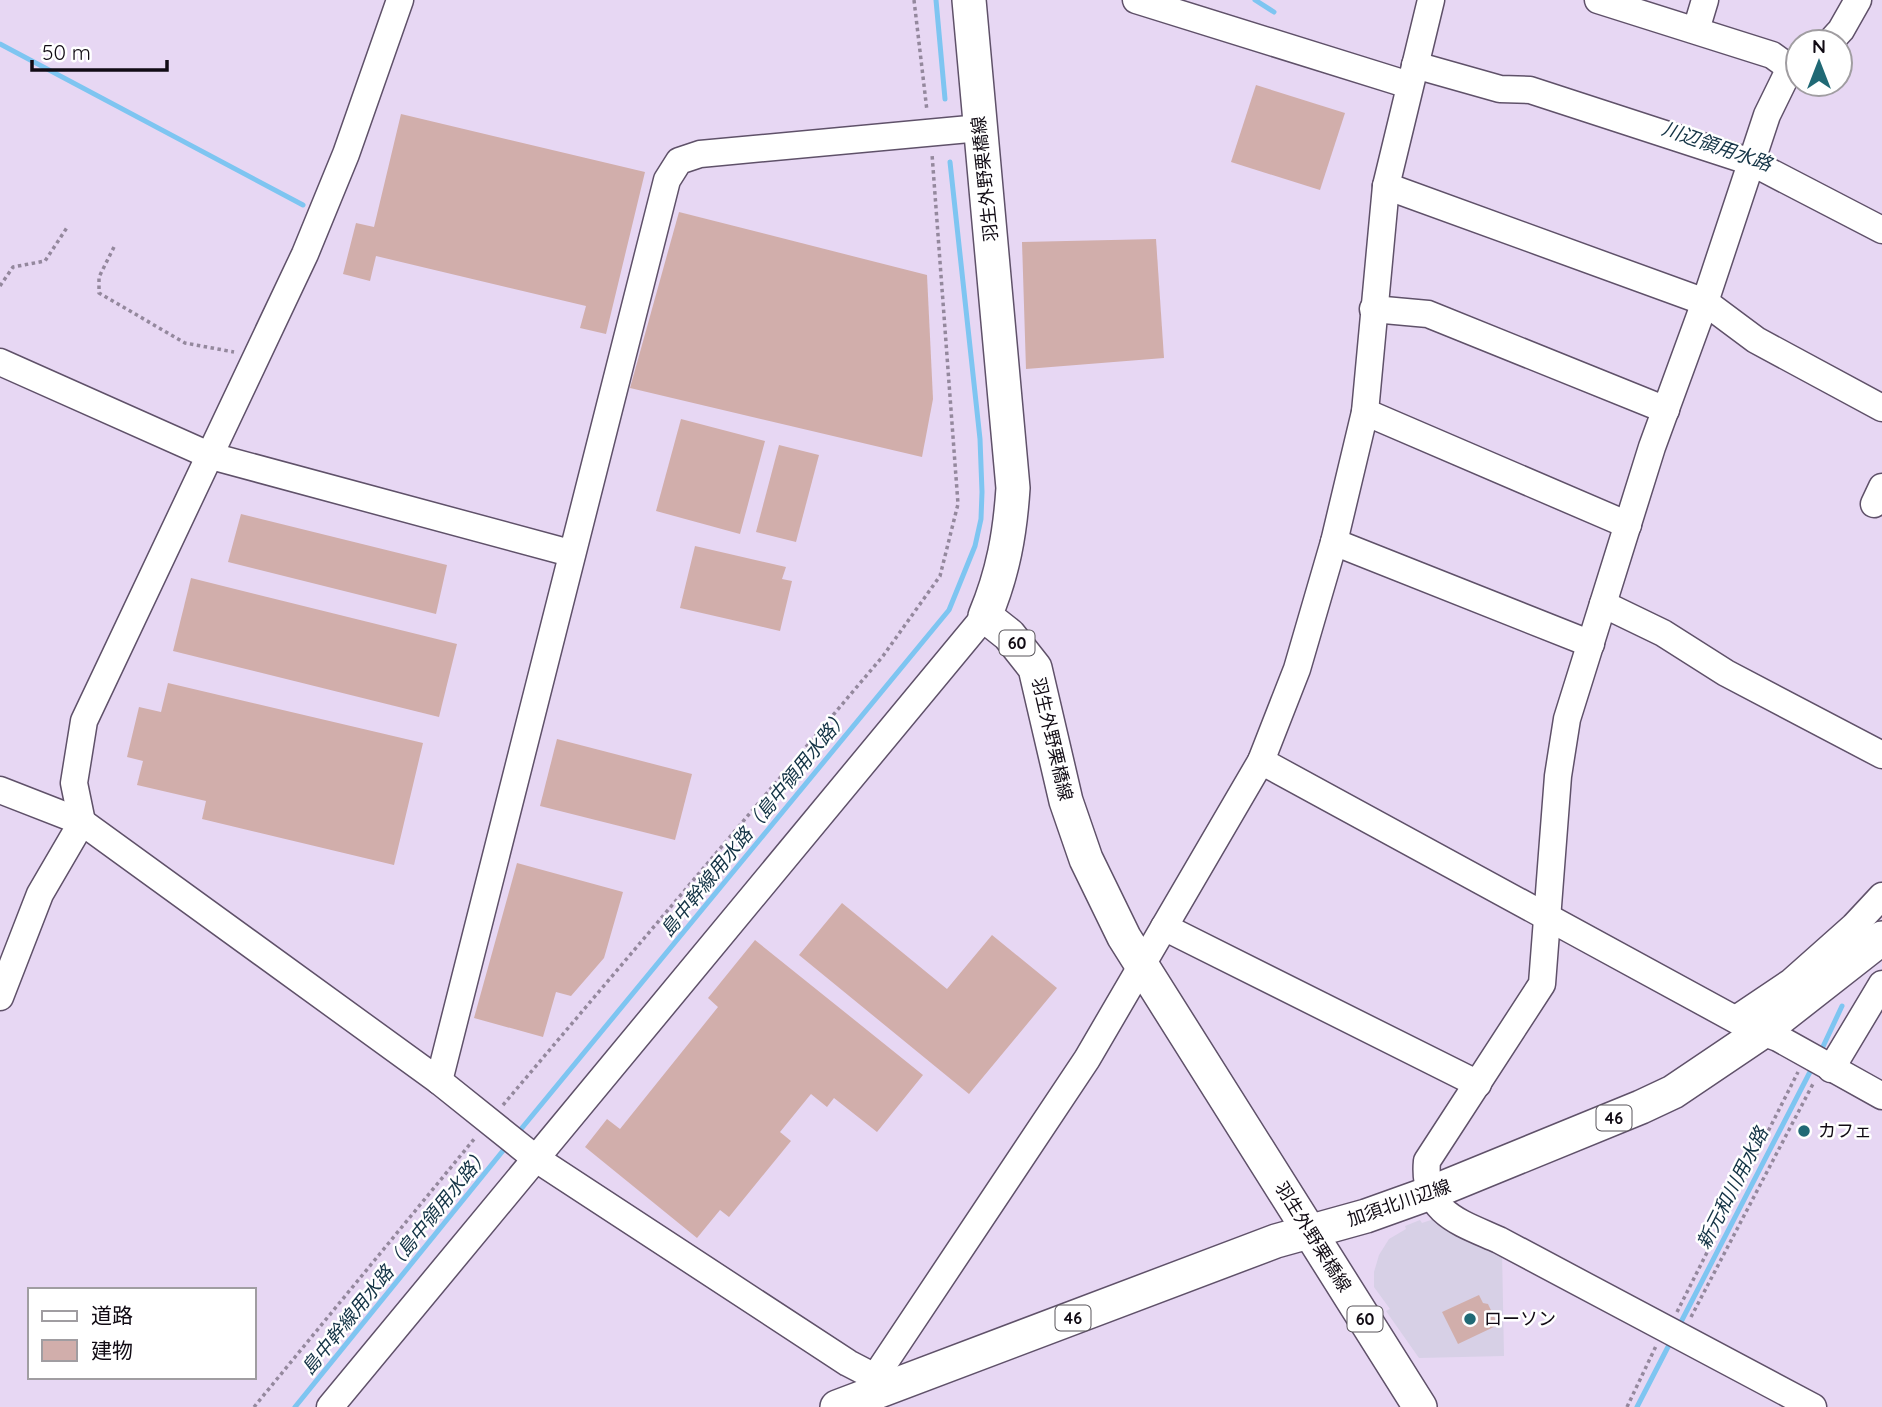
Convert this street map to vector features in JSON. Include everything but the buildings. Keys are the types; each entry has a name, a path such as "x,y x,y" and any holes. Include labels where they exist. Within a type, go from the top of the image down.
{"main road":[{"name":"羽生外野栗橋線","path":"969,0 1013,488 1010,534 1003,568 985,616 1009,635 1035,667 1050,745 1082,847 1115,920 1141,966 1420,1407"},
{"name":"加須北川辺線","path":"862,1397 1310,1231 1366,1216 1433,1192 1673,1092 1749,1026 1882,938"}],"street":[{"path":"0,997 40,894 82,822 74,783 84,722 211,456 346,154 400,0"},
{"path":"1136,0 1412,75 1500,89 1530,90 1749,169 1882,230"},
{"path":"862,1397 907,1334 1087,1059 1261,761 1297,669 1334,542 1365,412 1386,186 1432,0"},
{"path":"1598,0 1650,8 1696,30 1784,61"},
{"path":"1696,30 1705,0"},
{"path":"1842,28 1858,0"},
{"path":"1784,84 1767,115 1666,410 1591,644 1563,743 1542,984 1426,1161 1425,1169 1433,1192 1447,1217 1499,1240 1813,1407"},
{"path":"439,1081 570,553 667,180 679,161 699,154 979,128"},
{"path":"1386,186 1705,302 1756,340 1882,408"},
{"path":"1373,309 1428,314 1666,410"},
{"path":"0,362 211,456 570,553"},
{"path":"1365,412 1628,525"},
{"path":"1334,542 1591,644"},
{"path":"1604,604 1663,633 1726,673 1882,755"},
{"path":"330,1407 985,616"},
{"path":"1261,761 1547,919 1882,1096"},
{"path":"0,790 82,822 439,1081 535,1158 848,1363 862,1397"},
{"path":"1749,1026 1791,982 1854,926 1882,896"},
{"path":"1164,926 1478,1084"},
{"path":"1820,1063 1882,984"},
{"path":"907,1334 911,1348 931,1371"}],"path":[{"path":"254,1407 489,1121 883,656 940,576 958,504 930,133 915,0"},
{"path":"0,286 13,267 46,261 68,226"},
{"path":"114,247 99,277 99,293 185,342 257,356"},
{"path":"1628,1407 1651,1356 1674,1333 1820,1063"},
{"path":"1674,1333 1820,1063"}],"shaded area":[{"path":"1431,1217 1502,1251 1504,1356 1419,1358 1386,1311 1390,1309 1374,1287 1374,1272 1379,1255 1389,1239 1406,1229 1405,1226 1420,1220 1422,1223 1431,1220"}],"waterway":[{"name":"島中幹線用水路（島中領用水路）","path":"936,0 945,99"},
{"name":"川辺領用水路","path":"1255,0 1274,12"},
{"path":"0,44 303,205"},
{"name":"島中幹線用水路（島中領用水路）","path":"517,1134 949,610 975,546 981,519 982,492 980,439 950,162"},
{"name":"新元和川用水路","path":"1820,1053 1842,1006"},
{"name":"新元和川用水路","path":"1681,1322 1812,1068"},
{"name":"島中幹線用水路（島中領用水路）","path":"295,1407 506,1147"},
{"name":"新元和川用水路","path":"1637,1407 1670,1343"}],"place":[{"name":"カフェ","path":"1804,1131"},
{"name":"ローソン","path":"1470,1319"}]}
